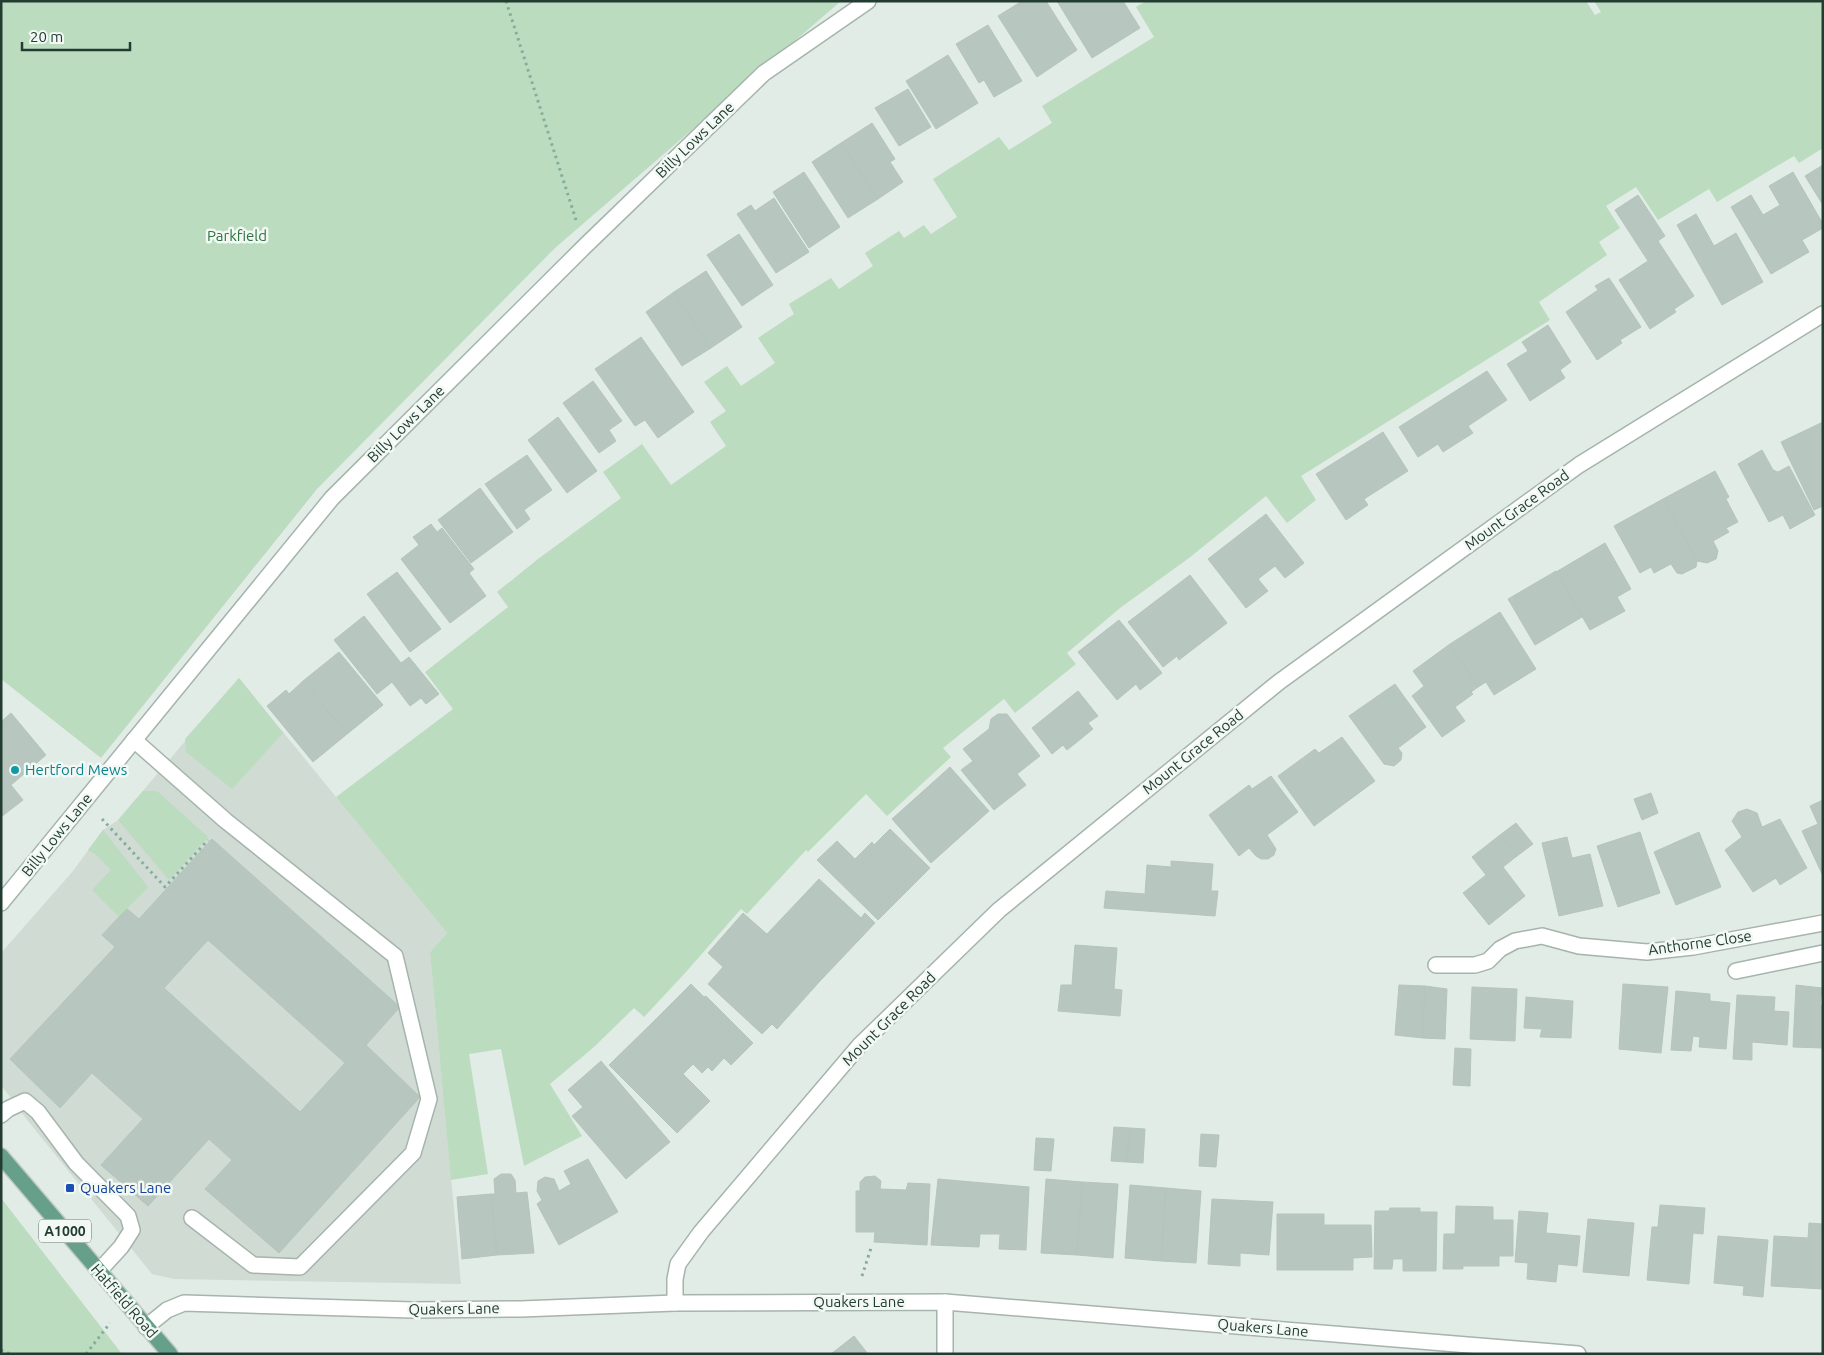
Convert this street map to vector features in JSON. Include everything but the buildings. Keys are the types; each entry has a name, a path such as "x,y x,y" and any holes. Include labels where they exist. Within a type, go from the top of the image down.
{"main road":[{"name":"Hatfield Road","path":"1,1156 170,1354"}],"street":[{"name":"Billy Lows Lane","path":"1,903 332,498 584,247 764,73 868,1"},
{"name":"Mount Grace Road","path":"675,1303 675,1279 678,1264 701,1232 859,1046 1000,910 1286,676 1579,465 1823,314"},
{"path":"134,740 226,821 395,956 429,1099 413,1153 300,1267 253,1265 192,1218"},
{"name":"Anthorne Close","path":"1436,965 1475,965 1488,960 1515,941 1542,936 1579,946 1647,952 1692,947 1823,923"},
{"path":"1736,972 1823,953"},
{"path":"1,1114 25,1101 38,1112 76,1163 128,1216 132,1230 121,1247 99,1272"},
{"path":"945,1302 945,1354"},
{"name":"Quakers Lane","path":"146,1327 167,1310 184,1303 413,1310 675,1303 945,1302 1578,1354"}],"path":[{"path":"506,1 584,247"},
{"path":"85,800 165,887 226,821"},
{"path":"86,1354 104,1328 128,1306"},
{"path":"1,1350 10,1354"}],"shaded area":[{"path":"239,678 447,933 430,952 461,1284 174,1279 152,1274 1,1085 1,953 73,871 103,830 118,820"}],"green space":[{"name":"Parkfield","path":"1,1 841,1 555,248 317,489 101,758 1,679"},
{"path":"1146,1 1586,1 1595,15 1601,12 1594,1 1823,1 1823,148 1799,163 1794,156 1717,202 1709,189 1658,220 1636,187 1606,206 1620,228 1599,242 1607,255 1539,302 1550,320 1301,476 1316,500 1287,523 1266,496 1189,558 1120,608 1067,653 1076,664 1015,713 1004,699 943,748 951,757 887,816 866,794 808,852 806,850 747,914 741,909 644,1017 634,1008 594,1047 550,1084 582,1136 524,1166 501,1049 469,1054 488,1174 451,1180 430,952 447,933 336,797 453,709 425,672 508,607 497,592 538,559 621,498 603,472 642,444 671,485 726,446 710,422 726,411 704,382 727,366 741,386 775,363 758,338 794,314 789,304 831,278 839,289 873,266 865,253 899,231 904,238 924,225 931,234 957,217 933,179 999,137 1009,150 1052,123 1042,106 1154,37 1136,7"},
{"path":"239,678 283,733 232,789 186,752 185,739"},
{"path":"143,791 157,791 208,837 169,880 118,820"},
{"path":"103,830 148,887 119,917 92,890 111,870 88,850"},
{"path":"1,1198 122,1354 1,1354"}],"place":[{"name":"Hertford Mews","path":"15,770"},
{"name":"Quakers Lane","path":"70,1188"}]}
